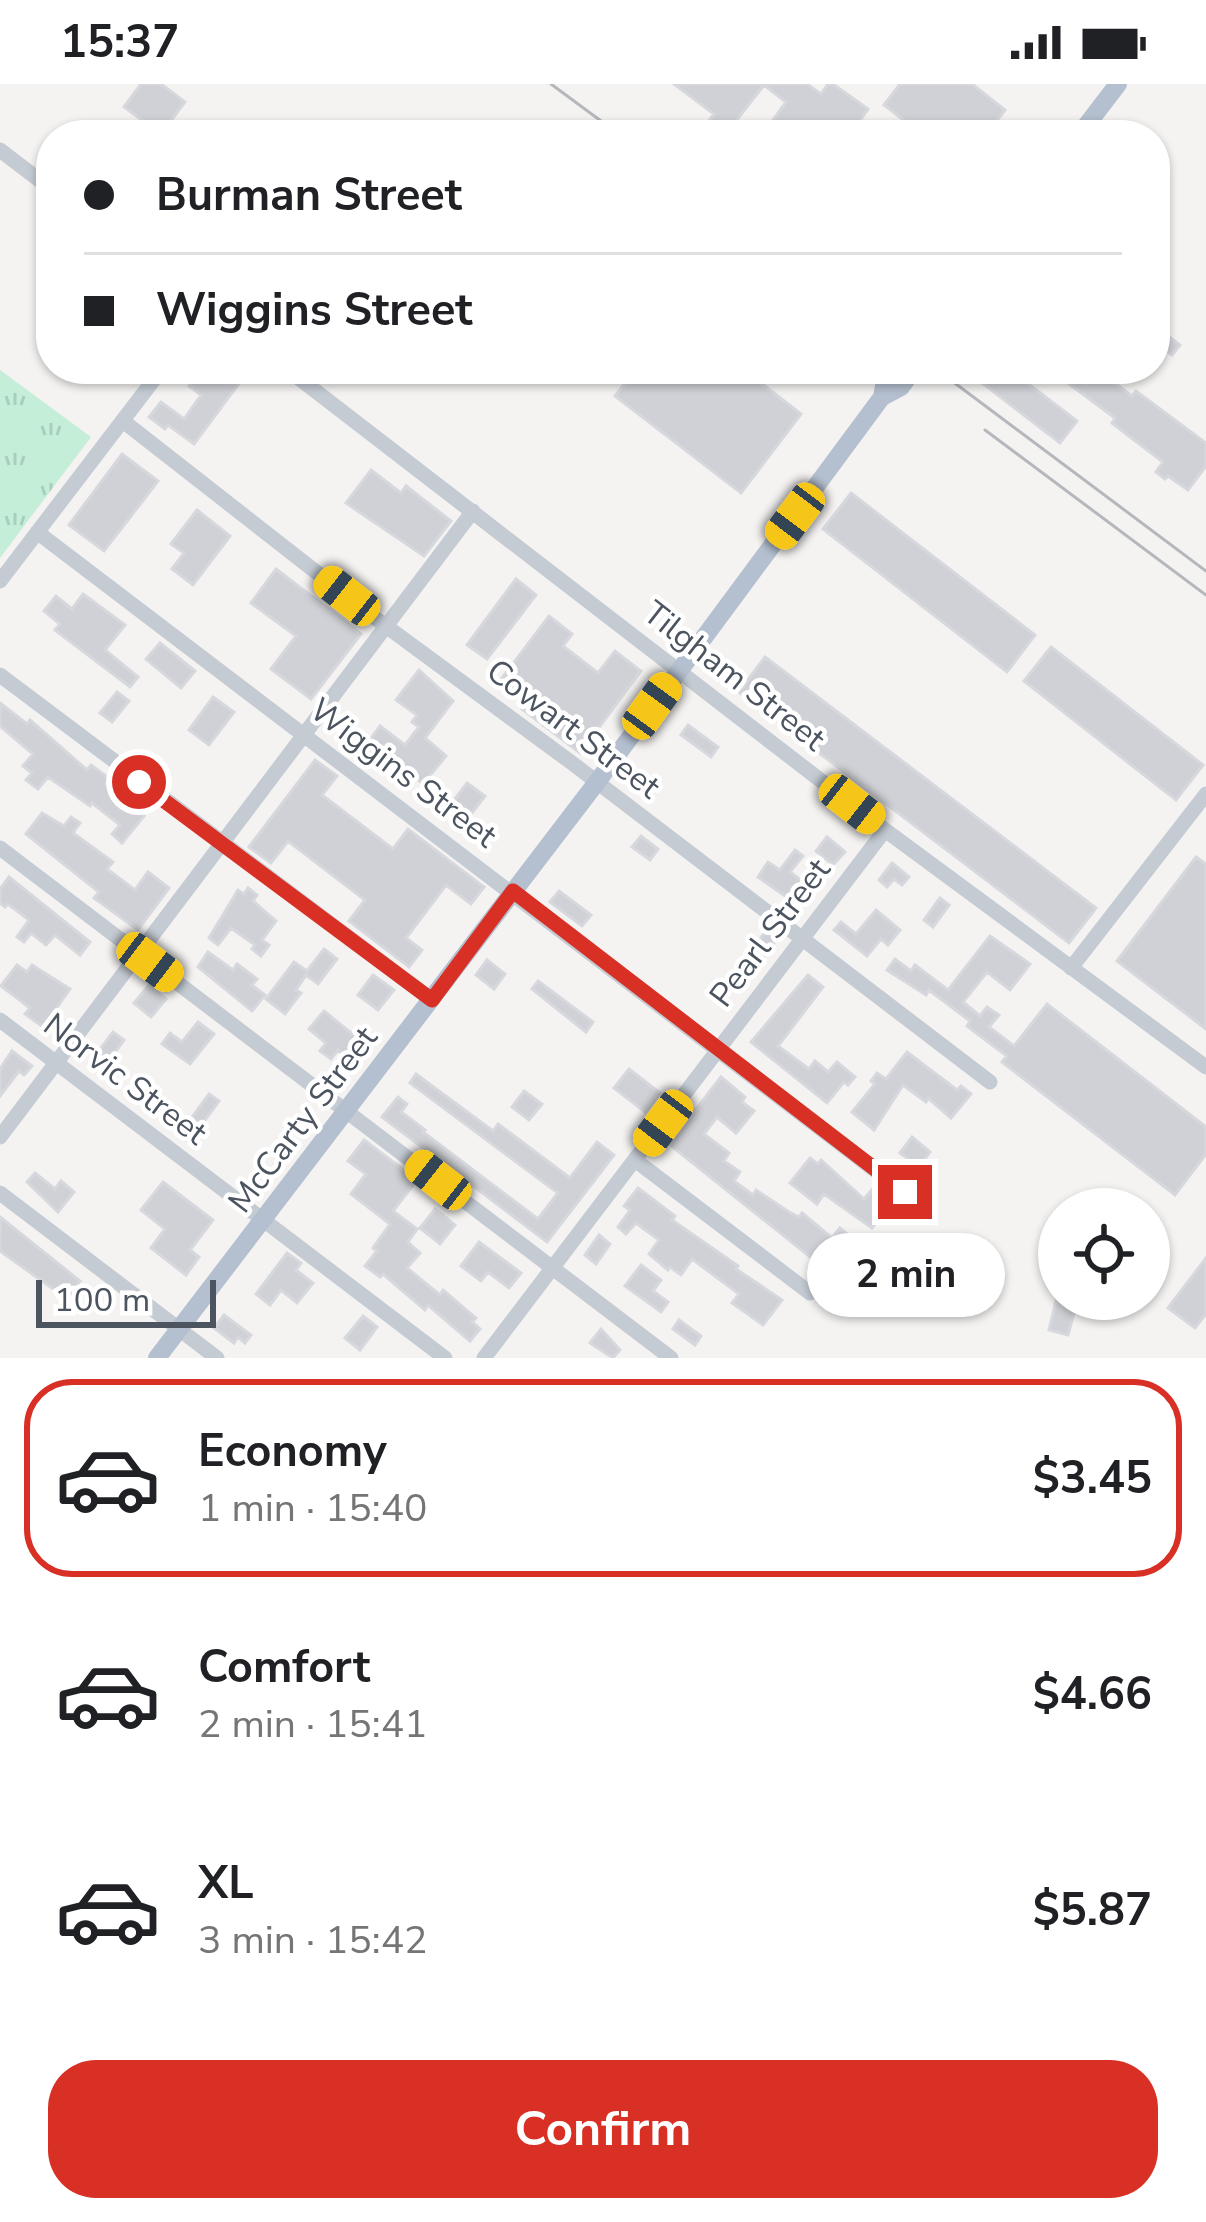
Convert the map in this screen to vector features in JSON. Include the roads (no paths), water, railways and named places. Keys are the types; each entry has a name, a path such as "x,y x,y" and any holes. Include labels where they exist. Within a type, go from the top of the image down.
{"main road":[{"path":"1090,120 1118,84"},
{"name":"McCarty Street","path":"882,397 884,384"},
{"name":"McCarty Street","path":"157,1358 597,782 882,397 903,384"}],"street":[{"path":"0,150 36,177"},
{"path":"0,581 151,384"},
{"name":"Tilgham Street","path":"307,384 885,830 1206,1066"},
{"name":"Cowart Street","path":"123,421 990,1082"},
{"path":"0,1137 473,511"},
{"name":"Wiggins Street","path":"37,532 905,1192"},
{"path":"0,675 432,1000"},
{"path":"1071,968 1206,794"},
{"name":"Pearl Street","path":"484,1358 885,830"},
{"path":"0,848 671,1358"},
{"name":"Norvic Street","path":"0,1020 445,1358"},
{"path":"635,1160 810,1293"},
{"path":"0,1193 217,1358"}],"railway":[{"path":"551,84 600,120"},
{"path":"956,384 1206,571"},
{"path":"985,430 1206,595"}]}
